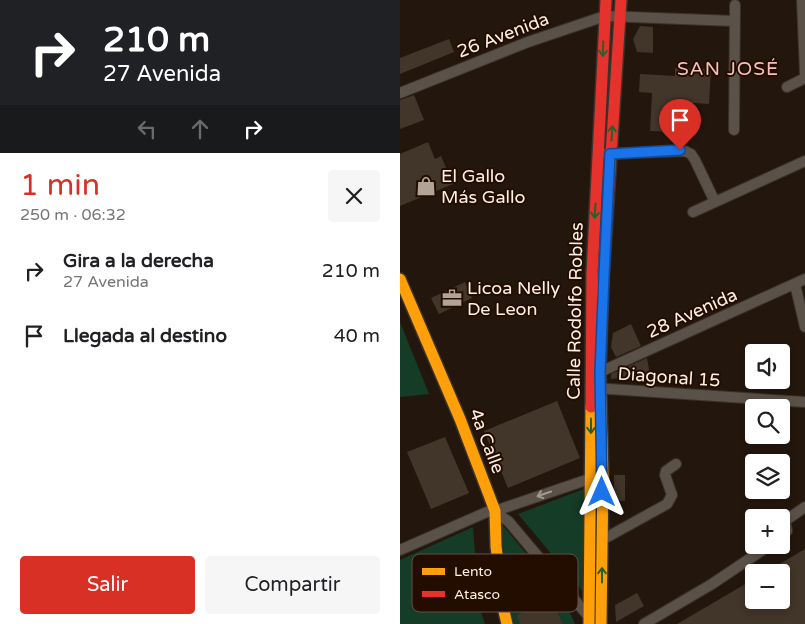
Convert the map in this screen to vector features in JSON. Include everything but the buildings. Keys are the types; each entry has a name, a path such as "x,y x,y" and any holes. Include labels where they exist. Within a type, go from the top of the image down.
{"main road":[{"name":"Calle Rodolfo Robles","path":"589,621 590,477 604,275 606,0"},
{"name":"Calle Rodolfo Robles","path":"605,154 621,0"},
{"name":"4a Calle","path":"400,279 460,419 491,511 496,554"},
{"name":"4a Calle","path":"400,294 491,511 494,554"},
{"name":"Calle Rodolfo Robles","path":"596,388 602,476 601,624"},
{"name":"4a Calle","path":"503,612 507,624"}],"street":[{"path":"802,0 805,73"},
{"path":"734,130 735,4"},
{"name":"26 Avenida","path":"400,92 528,42 605,16 734,21"},
{"path":"787,87 805,78"},
{"path":"605,154 685,151 691,154 695,160 715,202"},
{"path":"693,212 805,161"},
{"path":"800,282 805,327"},
{"name":"28 Avenida","path":"596,372 800,282"},
{"name":"Diagonal 15","path":"596,388 805,402"},
{"path":"602,540 667,504 672,495 665,475 666,471 676,464"},
{"path":"400,550 491,511 590,477 602,476"},
{"path":"790,518 805,507"},
{"path":"491,511 509,522 535,554"},
{"path":"644,624 712,584 757,554"},
{"path":"578,607 589,621"}],"green space":[{"path":"400,322 429,394 400,397"},
{"path":"584,489 585,594 578,586 578,554 552,554 518,514"},
{"path":"501,523 527,554 504,554"},
{"path":"473,527 475,554 413,554"},
{"path":"412,555 412,612 481,612 485,624 400,624 400,560"},
{"path":"509,612 569,612 575,624 510,624"}],"traffic: slow":[{"path":"400,279 460,419 495,511 497,554"},
{"path":"601,624 603,476 600,372 603,279"},
{"path":"589,624 591,407"},
{"path":"504,612 507,624"}],"traffic: jam":[{"path":"591,407 592,274 606,0"},
{"path":"603,279 621,0"}],"place":[{"name":"El Gallo Más Gallo","path":"426,186"},
{"name":"Licoa Nelly De Leon","path":"452,298"}],"district":[{"name":"SAN JOSÉ","path":"728,68"}],"route":[{"path":"602,492 602,388 600,372 610,154 680,150"}]}
